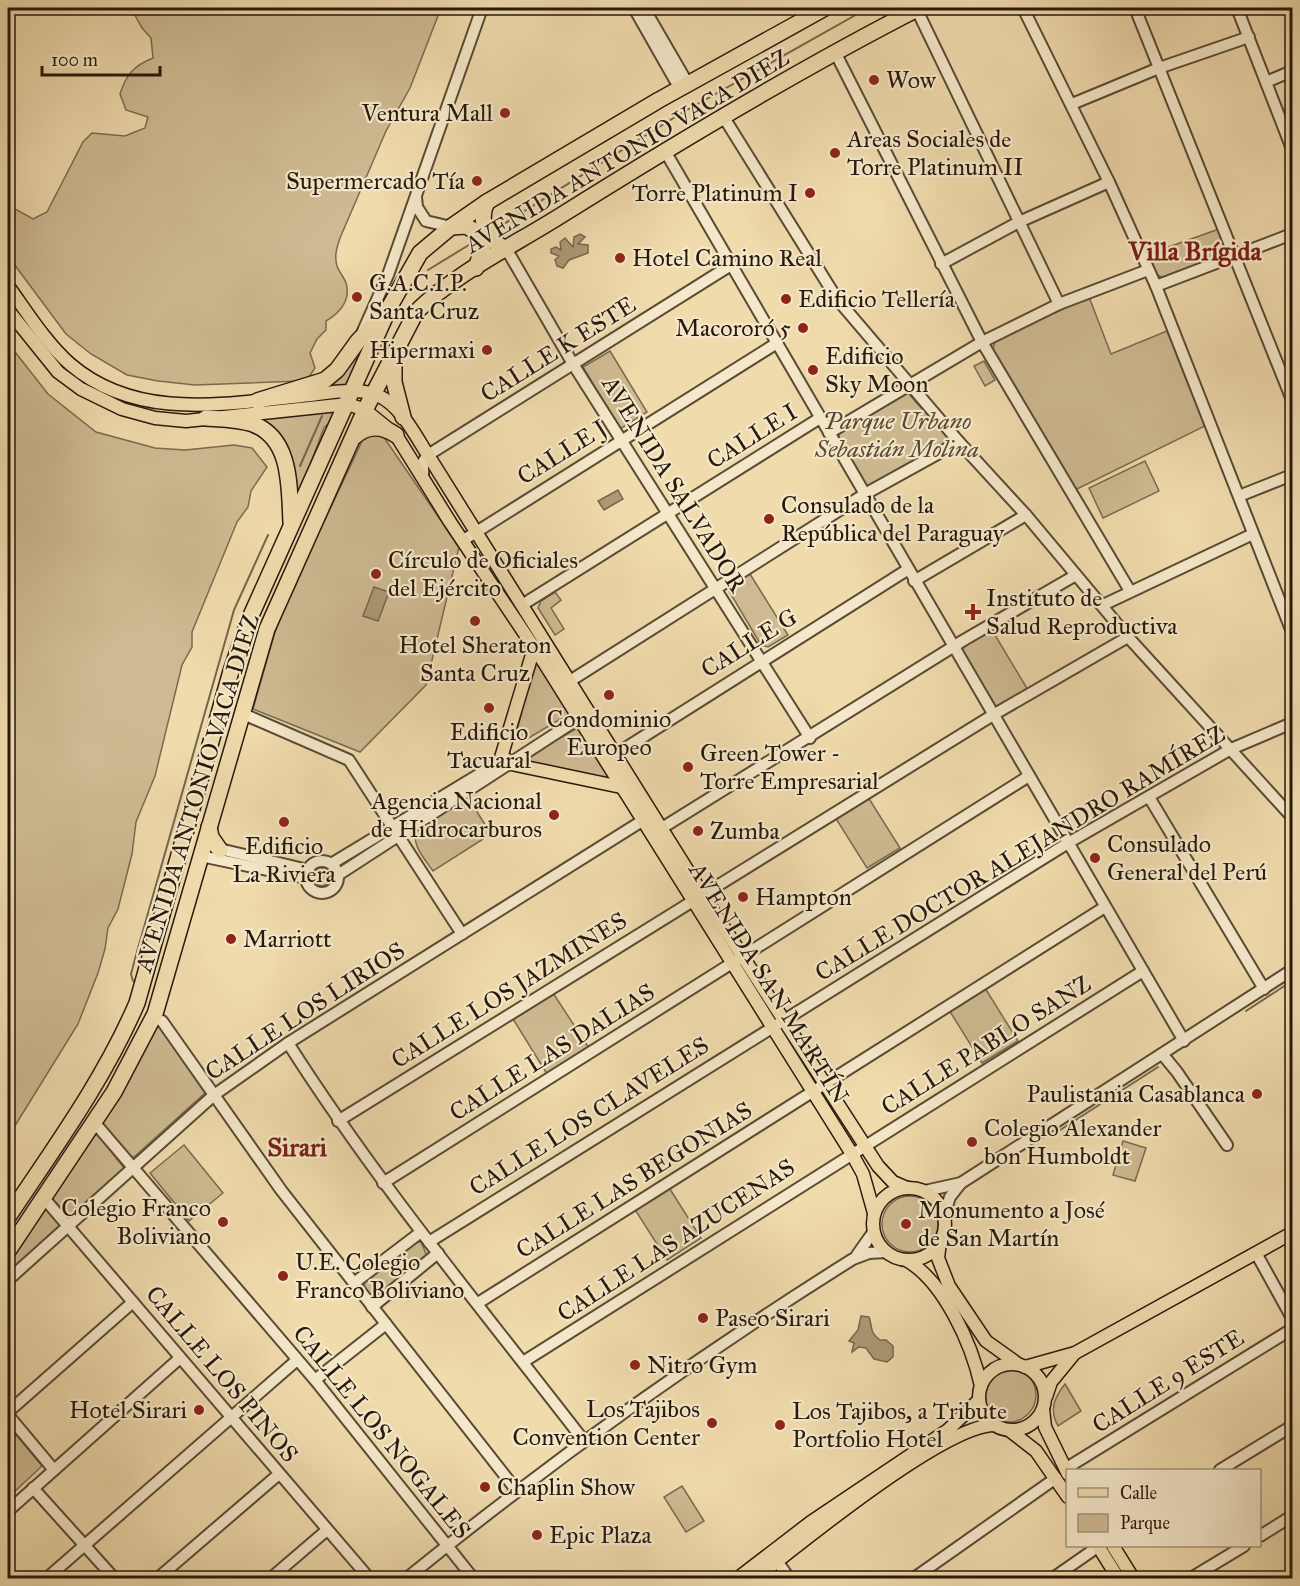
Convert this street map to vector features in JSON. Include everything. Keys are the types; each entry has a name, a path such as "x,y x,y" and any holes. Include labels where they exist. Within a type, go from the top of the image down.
{"highway":[{"name":"AVENIDA ANTONIO VACA DIEZ","path":"8,1217 100,1078 133,1012 231,671 253,609 350,399 386,312 420,253 451,227 487,202 684,86 825,8"},
{"name":"AVENIDA ANTONIO VACA DIEZ","path":"8,1251 94,1122 137,1052 155,1014 257,657 276,608 365,410 416,312 476,268 665,151 835,52 918,8"},
{"path":"487,202 482,216 483,224 492,239 507,250"},
{"path":"451,227 466,226 477,236 483,247 476,268"},
{"path":"258,401 325,380 342,365 358,341 386,312"},
{"path":"396,348 394,382 403,417"},
{"path":"206,418 254,424 278,444 286,465 291,524"},
{"path":"354,437 368,428 385,429 396,435"},
{"path":"231,671 225,701 231,710 241,714"},
{"path":"209,827 213,842 220,849"}],"main road":[{"path":"8,286 55,348 71,364 120,393 151,402 180,406 350,399"},
{"path":"8,310 58,372 81,389 122,409 155,418 186,421 374,394"},
{"name":"AVENIDA SAN MARTÍN","path":"374,394 389,402 403,417 428,455 522,605 578,719 621,787 648,818 662,828 732,964 852,1154 863,1174 874,1213"},
{"name":"AVENIDA SAN MARTÍN","path":"350,399 396,435 462,541 534,648 570,681 616,754 648,818 698,897"},
{"path":"498,592 509,585"},
{"path":"534,648 510,760 621,787"},
{"path":"698,897 744,956 885,1175 907,1188 925,1191 938,1202 945,1224 938,1258 940,1268 986,1341 1040,1379 1045,1427 1063,1474"},
{"path":"907,1188 885,1198 874,1213 874,1232 886,1252 905,1259 926,1275 967,1337 981,1386 979,1400 981,1410 994,1425"},
{"path":"981,1386 992,1371 1000,1366 1022,1366 1075,1353 1293,1233"},
{"path":"905,1259 925,1256 940,1242"},
{"path":"1009,1430 1030,1426 1044,1403 1051,1382 1075,1353"},
{"path":"738,1578 811,1522 948,1430 979,1400"},
{"path":"756,1578 858,1501 953,1438 981,1425 994,1425 1009,1430 1063,1474"},
{"path":"1100,1547 1119,1578"},
{"path":"1114,1547 1133,1578"}],"street":[{"path":"358,341 388,275 482,8"},
{"path":"634,8 684,86"},
{"path":"644,8 684,86"},
{"path":"918,8 1059,304"},
{"path":"1023,8 1072,104 1156,286 1293,632"},
{"path":"1135,8 1293,400"},
{"path":"1237,8 1293,149"},
{"path":"1072,104 1159,68 1249,37"},
{"path":"835,52 982,342 1130,591"},
{"path":"1266,82 1293,71"},
{"path":"723,116 837,299 958,442 1026,515 1128,637 1293,817"},
{"path":"665,151 830,433 907,570 1184,1041"},
{"path":"941,264 1019,222 1109,182"},
{"path":"416,197 417,207 426,221 451,227"},
{"path":"1156,286 1293,234"},
{"name":"AVENIDA SALVADOR","path":"507,250 573,364 716,587 759,661 810,738"},
{"name":"CALLE K ESTE","path":"428,455 731,265"},
{"path":"830,433 982,342 1059,304 1148,270"},
{"path":"386,312 388,275"},
{"name":"CALLE J","path":"462,541 475,530 777,343"},
{"name":"CALLE I","path":"522,605 820,418"},
{"path":"570,681 865,494 958,442"},
{"path":"423,478 422,466 428,455"},
{"path":"1239,496 1293,475"},
{"path":"914,581 1026,515"},
{"path":"1103,605 1253,534"},
{"name":"CALLE G","path":"616,754 759,661 907,570"},
{"path":"662,828 954,647 1076,575"},
{"name":"CALLE LOS JAZMINES","path":"338,1121 993,715 1128,637"},
{"path":"241,714 349,760 462,934"},
{"path":"307,874 319,862 331,864 396,830 578,719"},
{"name":"CALLE DOCTOR ALEJANDRO RAMÍREZ","path":"771,1026 1068,843 1231,749 1293,723"},
{"name":"CALLE LAS DALIAS","path":"383,1183 1029,776"},
{"path":"1149,797 1264,989"},
{"name":"CALLE LOS LIRIOS","path":"8,1280 214,1095 288,1043 648,818"},
{"path":"307,874 312,889 324,893 335,887 338,875 396,830"},
{"path":"202,851 220,849 307,874"},
{"path":"202,851 307,874"},
{"path":"331,864 338,875"},
{"name":"CALLE LAS BEGONIAS","path":"478,1303 1105,907"},
{"path":"944,1215 950,1197 961,1183 1293,970"},
{"name":"CALLE PABLO SANZ","path":"852,1154 1143,971"},
{"path":"162,1020 281,1190 517,1491"},
{"name":"CALLE LOS CLAVELES","path":"429,1242 771,1026"},
{"path":"288,1043 338,1121 383,1183 584,1441"},
{"path":"1163,1055 1177,1071 1227,1145"},
{"name":"CALLE LOS NOGALES","path":"94,1122 315,1380 473,1578"},
{"name":"CALLE LAS AZUCENAS","path":"524,1362 852,1154"},
{"path":"925,1191 961,1183"},
{"name":"CALLE LOS PINOS","path":"43,1197 369,1578"},
{"path":"354,1283 421,1232"},
{"path":"853,1259 865,1247 874,1232"},
{"path":"407,1578 584,1441 738,1333 853,1259 869,1253 886,1252"},
{"path":"372,1306 438,1253"},
{"path":"1256,1253 1293,1318"},
{"path":"54,1470 8,1413 133,1302"},
{"path":"315,1380 386,1324"},
{"name":"CALLE 9 ESTE","path":"1071,1469 1293,1329"},
{"path":"8,1511 180,1358"},
{"path":"47,1578 230,1416 297,1360"},
{"path":"1222,1469 1293,1426"},
{"path":"158,1578 279,1474"},
{"name":"CALLE 9 ESTE","path":"914,1578 1063,1474"},
{"path":"33,1488 114,1578"},
{"path":"1261,1535 1293,1516"},
{"path":"271,1578 327,1530"},
{"path":"1053,1578 1098,1547"},
{"path":"1191,1578 1241,1547"},
{"path":"777,1562 789,1578"}],"green space":[{"path":"131,8 441,8 410,88 386,131 340,238 336,262 346,283 346,300 340,310 326,321 326,330 317,339 310,353 315,368 309,377 300,381 195,385 127,375 91,354 66,334 8,256 8,205 33,219 47,212 83,142 92,133 125,136 145,128 148,117 126,110 120,94 131,72 140,64 153,58 151,38 142,28"},
{"path":"1219,229 1227,247 1223,256 1164,278 1157,275 1149,254"},
{"path":"1089,297 1111,354 1167,331 1205,426 1075,490 993,349 995,340"},
{"path":"369,335 348,388 300,392"},
{"path":"8,343 48,394 96,432 155,448 185,450 234,445 252,448 267,467 251,491 248,507 237,522 192,632 192,647 182,665 155,776 136,822 132,854 118,909 108,928 98,973 78,1024 8,1137"},
{"path":"610,351 647,412 620,429 583,367"},
{"path":"984,361 995,380 985,386 974,366"},
{"name":"Parque Urbano Sebastián Molina","path":"907,392 947,437 945,445 869,486 865,485 839,439 839,434"},
{"path":"336,411 334,418 324,428 296,501 293,471 288,453 277,438 253,419"},
{"name":"Círculo de Oficiales del Ejército","path":"369,433 383,436 459,547 426,685 360,752 253,709 274,635 287,600 364,437"},
{"path":"1145,461 1159,491 1103,518 1089,488"},
{"path":"750,574 788,635 768,647 761,645 729,591 730,585"},
{"path":"555,592 561,600 551,608 564,629 555,635 538,608 541,601"},
{"path":"992,630 1028,690 997,706 993,705 963,653 963,645"},
{"path":"535,658 569,714 522,742 516,735"},
{"path":"579,727 612,780 528,764 529,756"},
{"path":"467,796 491,834 433,871 417,845 415,833 417,827"},
{"path":"868,797 900,848 867,868 835,817"},
{"path":"322,868 328,871 331,877 328,883 322,886 316,883 313,877 316,871"},
{"path":"985,988 1018,1041 982,1063 949,1010"},
{"path":"553,993 589,1048 547,1074 513,1019"},
{"path":"157,1022 205,1093 134,1157 129,1156 101,1121"},
{"path":"92,1134 98,1135 124,1168 72,1217 69,1217 52,1198"},
{"path":"1123,1141 1146,1148 1135,1181 1113,1175"},
{"path":"184,1145 223,1193 189,1221 150,1173"},
{"path":"668,1186 701,1238 667,1260 634,1208"},
{"path":"910,1196 921,1198 930,1204 936,1213 938,1224 936,1235 930,1244 921,1250 910,1252 899,1250 890,1244 884,1235 882,1224 884,1213 890,1204 899,1198"},
{"path":"43,1207 46,1207 62,1226 8,1277 8,1262"},
{"path":"414,1242 421,1242 427,1256 379,1295 370,1298 363,1291 366,1278"},
{"path":"1009,1368 1019,1370 1028,1376 1034,1385 1036,1395 1034,1405 1028,1414 1019,1420 1009,1422 999,1420 990,1414 984,1405 982,1395 984,1385 990,1376 999,1370"},
{"path":"1065,1384 1081,1411 1058,1426 1053,1409 1058,1394"},
{"path":"8,1425 42,1466 12,1494 8,1489"},
{"path":"682,1486 704,1521 686,1532 664,1497"}],"shaded area":[{"path":"580,234 585,237 578,244 588,245 588,253 569,260 563,268 557,266 555,260 559,256 551,253 551,249 556,247 561,250 560,242 565,238 573,247 574,237"},
{"path":"618,490 623,499 604,510 598,501"},
{"path":"374,587 389,592 378,621 363,616"},
{"path":"861,1316 869,1317 873,1332 877,1337 893,1346 893,1357 887,1362 874,1359 866,1348 859,1347 852,1352 854,1343 849,1341 858,1330"}],"waterway":[{"path":"494,230 680,114 868,8"},
{"path":"428,270 472,243"},
{"path":"300,466 322,416"},
{"path":"133,981 131,974 135,959 234,610 268,535"},
{"path":"1246,1011 1292,981"},
{"path":"1057,1132 1158,1067"}],"place":[{"name":"Wow","path":"874,80"},
{"name":"Ventura Mall","path":"505,113"},
{"name":"Areas Sociales de Torre Platinum II","path":"835,153"},
{"name":"Supermercado Tía","path":"477,181"},
{"name":"Torre Platinum I","path":"810,193"},
{"name":"Hotel Camino Real","path":"620,258"},
{"name":"G.A.C.I.P. Santa Cruz","path":"357,297"},
{"name":"Edificio Tellería","path":"786,299"},
{"name":"Macororó 5","path":"803,328"},
{"name":"Hipermaxi","path":"487,350"},
{"name":"Edificio Sky Moon","path":"813,370"},
{"name":"Consulado de la República del Paraguay","path":"769,519"},
{"name":"Círculo de Oficiales del Ejército","path":"376,574"},
{"name":"Instituto de Salud Reproductiva","path":"973,612"},
{"name":"Hotel Sheraton Santa Cruz","path":"475,621"},
{"name":"Condominio Europeo","path":"609,695"},
{"name":"Edificio Tacuaral","path":"489,708"},
{"name":"Green Tower - Torre Empresarial","path":"688,767"},
{"name":"Agencia Nacional de Hidrocarburos","path":"554,815"},
{"name":"Edificio La Riviera","path":"284,822"},
{"name":"Zumba","path":"698,831"},
{"name":"Consulado General del Perú","path":"1095,858"},
{"name":"Hampton","path":"743,897"},
{"name":"Marriott","path":"231,939"},
{"name":"Paulistania Casablanca","path":"1257,1094"},
{"name":"Colegio Alexander bon Humboldt","path":"972,1142"},
{"name":"Colegio Franco Boliviano","path":"223,1222"},
{"name":"Monumento a José de San Martín","path":"906,1224"},
{"name":"U.E. Colegio Franco Boliviano","path":"283,1276"},
{"name":"Paseo Sirari","path":"703,1318"},
{"name":"Nitro Gym","path":"635,1365"},
{"name":"Hotel Sirari","path":"199,1410"},
{"name":"Los Tajibos Convention Center","path":"712,1423"},
{"name":"Los Tajibos, a Tribute Portfolio Hotel","path":"780,1425"},
{"name":"Chaplin Show","path":"485,1487"},
{"name":"Epic Plaza","path":"537,1535"}],"district":[{"name":"Villa Brígida","path":"1195,251"},
{"name":"Sirari","path":"297,1147"}]}
